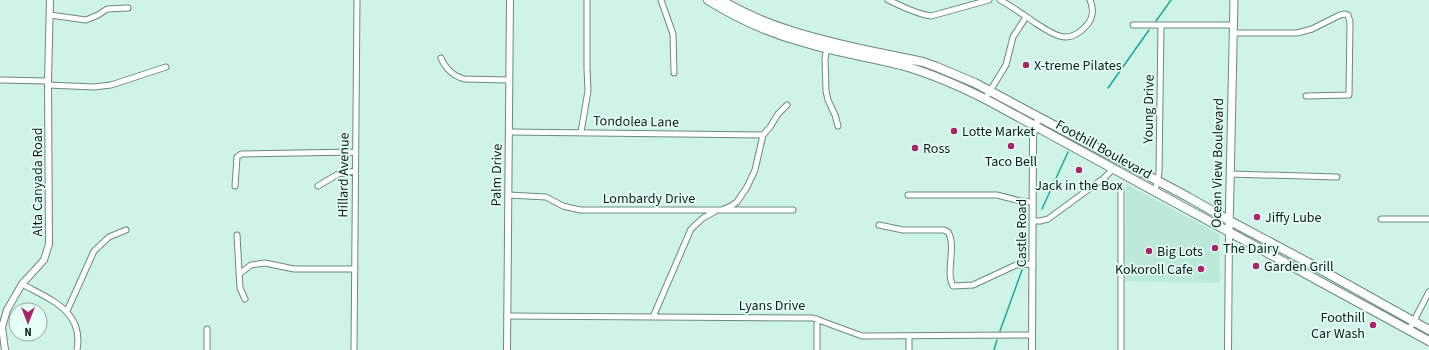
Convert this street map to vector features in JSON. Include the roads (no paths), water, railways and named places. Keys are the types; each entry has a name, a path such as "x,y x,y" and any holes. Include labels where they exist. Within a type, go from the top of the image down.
{"main road":[{"name":"Foothill Boulevard","path":"708,0 766,30 804,43 827,45 881,57 923,62 990,91 1158,181 1429,330"},
{"name":"Foothill Boulevard","path":"721,0 767,23 827,45"},
{"name":"Ocean View Boulevard","path":"1229,232 1234,0"},
{"name":"Foothill Boulevard","path":"881,57 948,81 986,99 1429,340"}],"street":[{"name":"Alta Canyada Road","path":"5,350 2,334 4,318 7,310 22,284 44,260 49,244 48,83 50,0"},
{"name":"Hillard Avenue","path":"354,350 357,0"},
{"name":"Palm Drive","path":"507,350 510,0"},
{"path":"581,132 588,91 587,0"},
{"path":"661,0 673,34 674,73"},
{"path":"888,0 914,12 930,16 989,0"},
{"path":"1000,0 1057,36 1065,37 1077,34 1090,21 1093,8 1090,0"},
{"path":"50,15 86,20 107,9 128,8"},
{"path":"1133,25 1161,25 1297,33 1312,29 1340,15 1348,15 1350,22 1349,95 1306,96"},
{"path":"986,99 1006,65 1010,44 1026,17"},
{"name":"Young Drive","path":"1155,192 1158,181 1161,25"},
{"path":"827,45 825,59 826,91 828,100 836,115 838,126"},
{"path":"441,58 443,63 454,76 465,80 509,80"},
{"path":"0,80 94,86 111,85 166,67"},
{"path":"653,317 691,229 703,218 734,205 747,187 755,170 763,135 778,114 787,105"},
{"name":"Castle Road","path":"1032,350 1034,221 1033,144 1035,126 1039,118"},
{"name":"Tondolea Lane","path":"509,132 763,135"},
{"path":"235,186 237,157 241,154 355,152"},
{"path":"1034,221 1048,219 1104,178 1113,169"},
{"path":"318,186 338,174 355,171"},
{"path":"1230,174 1337,177"},
{"path":"1121,190 1121,350"},
{"name":"Lombardy Drive","path":"508,195 546,197 563,206 580,210 793,210"},
{"path":"908,195 997,195 1020,201 1033,202"},
{"path":"1381,219 1429,219"},
{"path":"879,225 903,230 944,230 948,232 951,241 951,279 953,286 973,285 1016,265 1033,264"},
{"path":"67,311 94,251 108,237 126,230"},
{"name":"Ocean View Boulevard","path":"1228,350 1229,232"},
{"path":"237,235 240,288 245,299"},
{"path":"239,274 251,265 265,263 294,269 355,269"},
{"path":"22,284 58,304 67,311 75,325 79,338 77,350"},
{"path":"1409,330 1429,292"},
{"name":"Lyans Drive","path":"507,316 813,318 862,336 1032,335"},
{"path":"817,319 817,350"},
{"path":"207,350 208,329"},
{"path":"909,336 909,350"}],"waterway":[{"path":"1156,21 1171,0"},
{"path":"1108,88 1149,30"},
{"path":"1042,209 1068,152"},
{"path":"1000,331 1022,270"},
{"path":"994,350 997,340"}],"place":[{"name":"X-treme Pilates","path":"1026,65"},
{"name":"Lotte Market","path":"954,131"},
{"name":"Taco Bell","path":"1011,146"},
{"name":"Ross","path":"915,148"},
{"name":"Jack in the Box","path":"1079,170"},
{"name":"Jiffy Lube","path":"1257,217"},
{"name":"The Dairy","path":"1215,248"},
{"name":"Big Lots","path":"1149,251"},
{"name":"Garden Grill","path":"1256,266"},
{"name":"Kokoroll Cafe","path":"1201,269"},
{"name":"Foothill Car Wash","path":"1373,325"}]}
